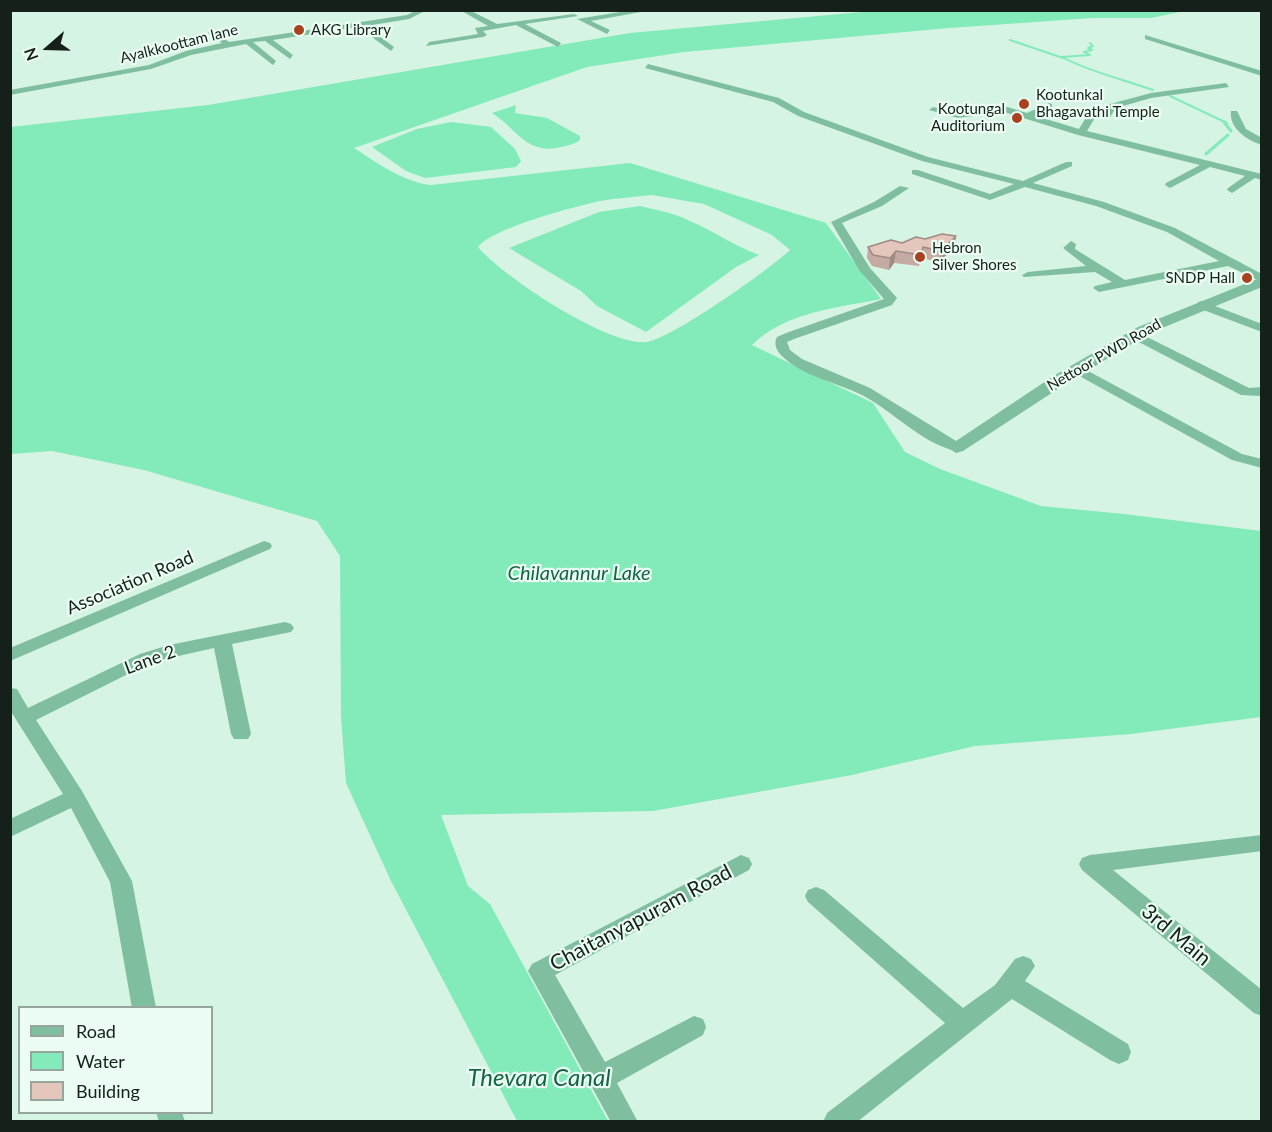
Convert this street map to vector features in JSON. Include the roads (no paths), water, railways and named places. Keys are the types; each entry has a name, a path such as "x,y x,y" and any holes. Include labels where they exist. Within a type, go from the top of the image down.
{"street":[{"name":"Ayalkkoottam lane","path":"10,93 151,66 189,53 228,44 409,17 424,10"},
{"path":"463,10 494,26"},
{"path":"561,10 608,32"},
{"path":"583,20 649,10"},
{"path":"309,32 352,16"},
{"path":"429,44 480,37 483,35 478,30 494,26 574,16"},
{"path":"517,23 558,45"},
{"path":"359,24 392,49"},
{"path":"211,31 228,44"},
{"path":"1148,37 1262,74"},
{"path":"266,38 290,57"},
{"path":"247,41 273,63"},
{"path":"648,66 769,97 801,114 925,159 1100,204 1171,230 1262,280"},
{"path":"1081,133 1093,113 1107,115 1113,106 1161,95 1226,85"},
{"path":"1030,115 1050,106"},
{"path":"933,110 958,115 1004,109 1030,115 1081,133 1257,176"},
{"path":"1234,113 1237,127 1243,134 1262,142"},
{"path":"915,172 990,197 1069,164"},
{"path":"1170,184 1209,164"},
{"path":"1232,190 1257,176"},
{"path":"904,188 878,204 836,222 865,270 891,298 888,302 790,336 781,340 781,345 789,356 805,366 867,392 937,438 956,447"},
{"path":"1071,244 1069,248 1071,251 1123,284"},
{"path":"1099,288 1229,262"},
{"path":"1028,275 1097,268"},
{"name":"Nettoor PWD Road","path":"956,447 1077,369 1135,335 1262,280"},
{"path":"1202,305 1262,328"},
{"path":"1135,335 1246,392 1262,391"},
{"path":"1077,369 1237,457 1262,464"},
{"name":"Association Road","path":"10,655 264,546"},
{"name":"Lane 2","path":"24,718 146,658 285,628"},
{"path":"222,641 240,735"},
{"path":"10,694 75,797 121,881 144,1006"},
{"path":"10,829 75,797"},
{"name":"3rd Main","path":"1262,843 1090,864 1262,1005"},
{"name":"Chaitanyapuram Road","path":"599,1078 540,971 741,864"},
{"path":"816,896 963,1024"},
{"path":"836,1122 1003,992 1016,975 1119,1052"},
{"path":"625,1122 599,1078 694,1027"}],"water":[{"name":"Chilavannur Lake","path":"884,10 1227,11 1180,12 1151,18 1093,18 949,28 684,52 587,67 354,148 400,176 431,185 630,163 826,223 881,299 796,318 765,334 752,345 873,403 905,452 940,469 1041,506 1261,531 1261,717 1131,734 975,746 852,775 653,811 441,815 468,886 490,904 608,1121 517,1121 391,881 346,783 341,717 340,556 317,521 144,470 52,451 11,454 11,127 208,105 630,33","holes":["652,195 704,204 772,235 790,250 742,287 698,316 677,329 647,342 630,341 583,322 509,275 478,247 486,240 516,226 553,213 600,201"]},
{"path":"516,105 515,113 547,118 580,136 580,140 557,148 546,149 529,143 492,113"},
{"path":"451,122 491,127 515,149 521,161 516,167 425,178 406,171 372,147 417,129"},
{"path":"640,206 684,218 759,255 736,267 646,332 597,306 581,291 509,248 599,212"}],"waterway":[{"path":"1010,40 1063,58"},
{"path":"1090,43 1093,46 1088,48 1092,50 1084,52 1090,55 1062,57 1094,71 1153,90"},
{"path":"1170,96 1227,123"},
{"path":"1224,122 1231,131"},
{"path":"1206,154 1228,135"}],"place":[{"name":"AKG Library","path":"299,30"},
{"name":"Kootunkal Bhagavathi Temple","path":"1024,104"},
{"name":"Kootungal Auditorium","path":"1017,118"},
{"name":"Hebron Silver Shores","path":"920,257"},
{"name":"SNDP Hall","path":"1247,278"}],"water label":[{"name":"Thevara Canal","path":"539,1078"}]}
